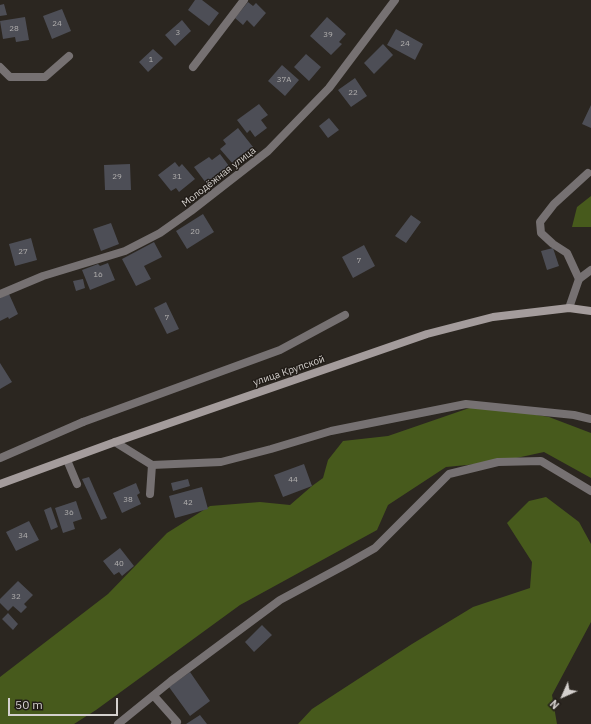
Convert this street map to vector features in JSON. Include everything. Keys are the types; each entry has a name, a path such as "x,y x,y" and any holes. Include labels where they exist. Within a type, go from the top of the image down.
{"street":[{"path":"192,67 244,0"},
{"name":"Молодёжная улица","path":"0,294 43,276 126,251 160,233 191,211 268,151 318,100 329,88 395,0"},
{"path":"0,66 10,77 45,77 69,56"},
{"path":"579,279 567,253 553,244 541,233 540,222 554,204 588,173"},
{"path":"569,308 579,279 591,270"},
{"name":"улица Крупской","path":"0,484 115,442 427,334 494,317 569,308 591,311"},
{"path":"0,458 83,422 280,350 345,314"},
{"path":"115,442 152,465 222,462 331,431 466,404 574,415 591,419"},
{"path":"67,460 77,484"},
{"path":"118,724 171,681 280,600 375,548 449,474 498,462 541,461 591,491"},
{"path":"150,494 152,465"},
{"path":"154,696 177,722 175,724"}],"green space":[{"path":"591,196 591,227 572,227 577,207"},
{"path":"478,405 549,417 591,433 591,478 544,452 498,462 446,467 388,505 377,530 240,605 96,710 74,724 0,724 0,677 108,594 167,533 210,506 260,502 290,505 323,478 328,460 343,441 388,436"},
{"path":"546,497 579,522 591,544 591,622 552,695 557,724 298,724 312,709 412,644 473,607 530,588 532,562 507,523 529,501"}],"building":[{"path":"195,0 202,0 219,13 209,26 188,10"},
{"path":"248,2 253,6 256,3 266,13 254,27 247,20 243,25 235,18"},
{"path":"4,4 7,15 0,16 0,5"},
{"path":"62,9 71,31 52,39 43,16"},
{"path":"25,17 29,40 16,42 15,37 3,39 0,21"},
{"path":"327,17 346,34 339,42 342,44 331,55 310,36"},
{"path":"182,20 191,31 175,46 165,35"},
{"path":"396,29 423,44 415,60 387,45"},
{"path":"383,44 393,55 374,74 364,63"},
{"path":"153,49 163,58 148,72 139,62"},
{"path":"306,54 321,67 309,81 294,67"},
{"path":"282,65 299,80 285,96 268,81"},
{"path":"355,78 367,96 351,107 338,90"},
{"path":"259,104 268,115 261,120 267,128 255,137 250,130 247,133 237,120"},
{"path":"591,105 591,128 582,124"},
{"path":"329,118 339,130 328,138 319,126"},
{"path":"238,128 253,147 233,164 220,149 226,144 223,140"},
{"path":"220,154 229,166 206,183 194,167 209,157 212,160"},
{"path":"175,162 179,167 182,164 195,179 179,192 176,188 171,191 158,175"},
{"path":"130,164 131,190 105,190 104,165"},
{"path":"203,214 214,232 187,249 176,231"},
{"path":"411,215 421,222 406,243 395,236"},
{"path":"111,223 119,244 101,251 93,229"},
{"path":"31,238 37,260 15,266 9,244"},
{"path":"154,242 162,257 144,266 151,279 136,286 122,259"},
{"path":"364,245 375,266 353,278 342,257"},
{"path":"553,248 559,266 547,270 541,251"},
{"path":"108,263 115,280 90,290 82,270 98,264 100,266"},
{"path":"83,279 85,288 76,291 73,281"},
{"path":"9,294 18,314 9,319 8,317 0,321 0,298"},
{"path":"166,302 179,329 167,334 154,308"},
{"path":"0,363 12,382 0,389"},
{"path":"304,464 312,486 283,497 274,475"},
{"path":"89,477 107,518 101,520 82,479"},
{"path":"188,479 190,486 173,491 171,483"},
{"path":"136,483 140,493 137,495 141,504 122,513 113,493"},
{"path":"202,487 208,509 175,518 169,496"},
{"path":"76,501 82,519 73,522 75,529 63,533 55,508"},
{"path":"51,507 58,527 51,530 44,510"},
{"path":"29,521 39,540 16,551 6,532"},
{"path":"120,548 134,566 122,576 119,572 114,575 103,561"},
{"path":"18,581 33,595 24,604 27,607 21,613 13,606 8,611 0,603 0,599"},
{"path":"8,613 18,624 13,630 2,619"},
{"path":"262,625 272,635 254,652 245,642"},
{"path":"190,672 210,701 190,716 169,687"},
{"path":"200,715 207,724 186,724"}]}
